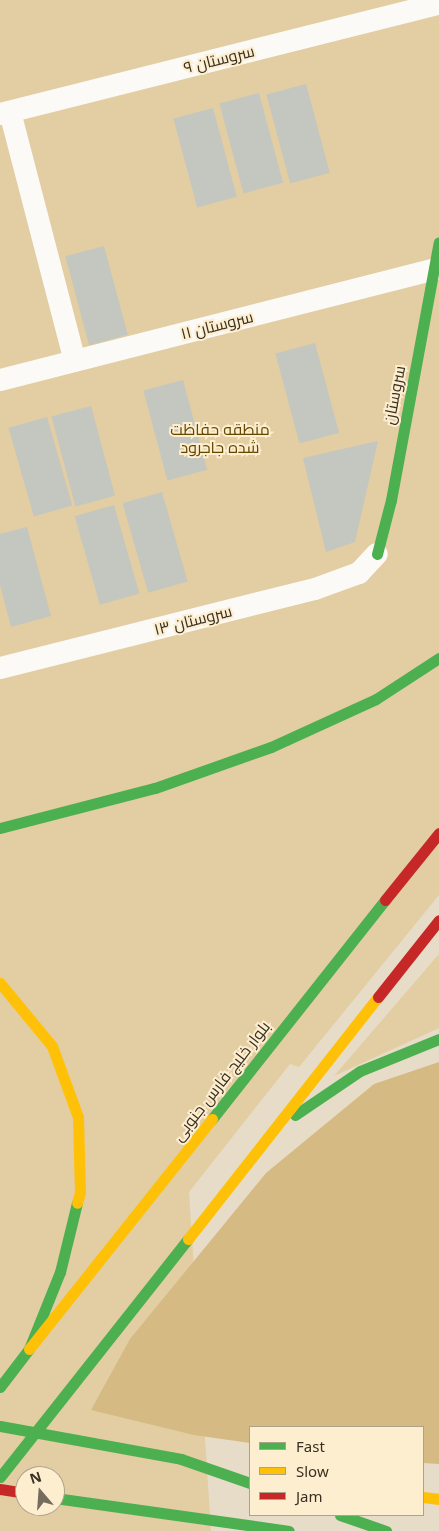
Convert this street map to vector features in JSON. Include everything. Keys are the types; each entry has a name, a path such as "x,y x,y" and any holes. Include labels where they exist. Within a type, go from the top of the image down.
{"main road":[{"name":"سروستان","path":"377,554 391,500 437,269 439,242"},
{"path":"0,828 155,788 271,747 376,699 439,658"},
{"name":"بلوار خلیج فارس جنوبی","path":"29,1349 439,833"},
{"path":"0,1477 439,920"},
{"path":"0,983 52,1046 78,1117 80,1192 60,1272 29,1349 0,1387"},
{"path":"273,1130 360,1071 439,1039"},
{"path":"0,1426 249,1470"},
{"path":"181,1459 249,1483"},
{"path":"0,1489 15,1491"},
{"path":"424,1497 439,1499"},
{"path":"65,1499 289,1531"},
{"path":"343,1516 386,1531"}],"street":[{"name":"سروستان ۹","path":"5,113 439,4"},
{"path":"5,113 75,361"},
{"name":"سروستان ۱۱","path":"0,380 437,269"},
{"name":"سروستان ۱۳","path":"0,668 315,589 359,573 377,554"}],"green space":[{"name":"منطقه حفاظت شده جاجرود","path":"0,0 439,0 439,895 299,1067 290,1064 189,1192 211,1531 0,1531"},
{"path":"439,954 439,1028 334,1076"}],"shaded area":[{"path":"439,1062 439,1464 424,1463 424,1426 249,1426 249,1443 194,1435 91,1410 130,1339 266,1173 374,1084"}],"building":[{"path":"306,84 330,173 290,183 266,95"},
{"path":"259,93 283,183 243,193 219,104"},
{"path":"213,108 237,197 197,207 173,119"},
{"path":"104,246 128,335 89,345 65,256"},
{"path":"315,343 339,433 299,443 275,354"},
{"path":"183,380 207,470 167,480 143,391"},
{"path":"91,406 115,496 75,506 51,417"},
{"path":"47,417 72,505 34,516 9,428"},
{"path":"378,441 355,542 326,552 303,458"},
{"path":"162,492 188,581 148,593 123,503"},
{"path":"114,505 139,593 100,605 75,516"},
{"path":"27,527 51,616 11,627 0,585 0,534"}],"traffic: fast":[{"path":"377,554 391,500 439,242"},
{"path":"0,828 155,788 271,747 376,699 439,658"},
{"path":"212,1119 385,900"},
{"path":"295,1115 360,1071 439,1039"},
{"path":"0,1387 29,1349 60,1272 77,1203"},
{"path":"0,1477 188,1239"},
{"path":"0,1426 181,1459 249,1483"},
{"path":"65,1499 289,1531"},
{"path":"343,1516 386,1531"}],"traffic: slow":[{"path":"0,983 52,1046 78,1117 80,1192 77,1203"},
{"path":"188,1239 378,997"},
{"path":"29,1349 212,1119"},
{"path":"424,1497 439,1499"}],"traffic: jam":[{"path":"385,900 439,833"},
{"path":"378,997 439,920"},
{"path":"0,1489 15,1491"}]}
